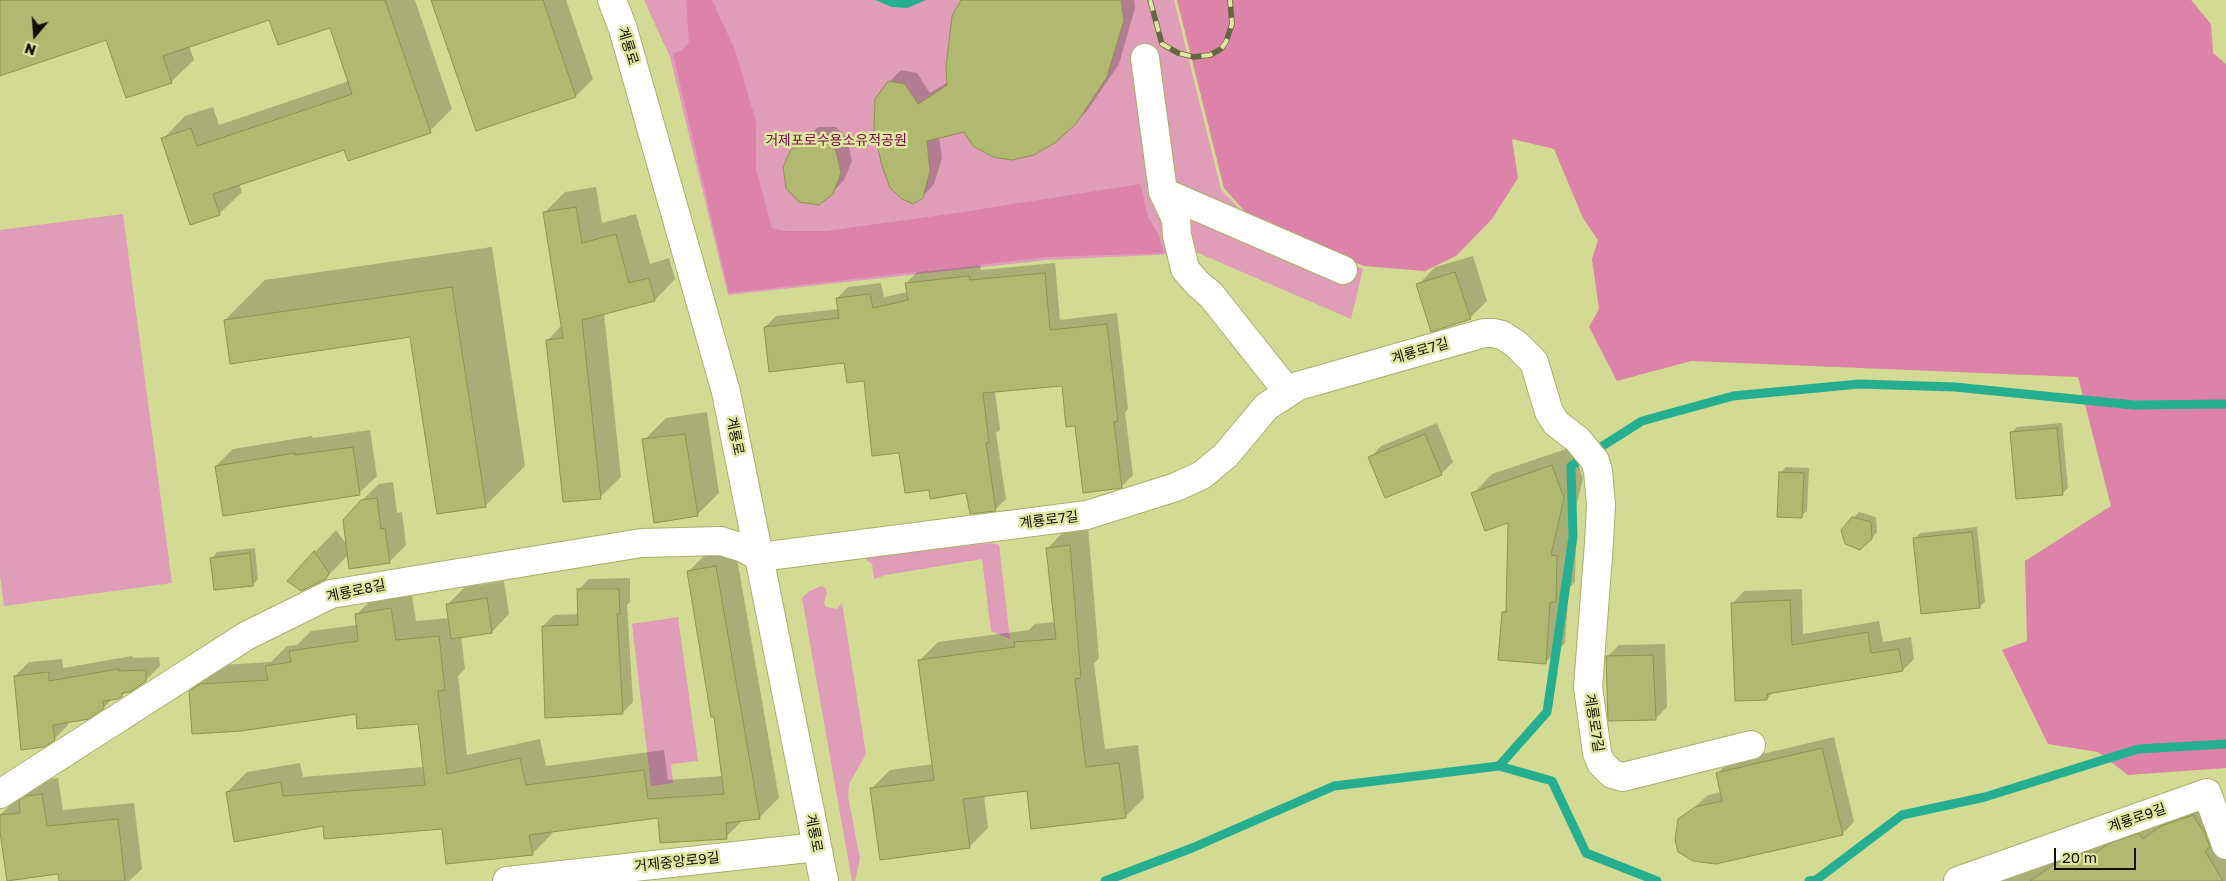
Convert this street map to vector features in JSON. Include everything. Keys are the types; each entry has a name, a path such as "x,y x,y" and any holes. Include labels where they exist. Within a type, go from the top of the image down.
{"street":[{"name":"계룡로","path":"612,0 626,38 726,392 824,881"},
{"path":"1145,58 1163,192 1176,219 1177,235 1185,269 1211,295 1288,392"},
{"path":"1163,192 1343,270"},
{"name":"계룡로7길","path":"760,557 1087,515 1167,490 1202,475 1226,455 1266,407 1288,392 1310,382 1484,333 1493,333 1502,335 1528,353 1534,362 1549,412 1556,423 1578,440 1595,461 1600,480 1600,515 1588,687 1597,753 1601,763 1612,774 1623,778 1751,745"},
{"name":"계룡로8길","path":"0,794 246,636 331,594 641,543 721,541 760,557"},
{"name":"계룡로9길","path":"1958,881 2208,793 2226,845"},
{"name":"거제중앙로9길","path":"507,881 817,846"}],"green space":[{"name":"거제포로수용소유적공원","path":"644,0 1174,0 1221,190 1247,216 1323,254 1363,269 1351,319 1198,253 1047,260 728,295 670,57"},
{"path":"123,214 172,583 4,606 0,575 0,230"},
{"path":"992,543 999,545 1010,639 991,631 982,559 886,575 874,579 872,564 866,560 870,556"},
{"path":"821,586 826,588 827,594 824,603 826,607 837,609 842,603 866,754 849,784 848,796 860,859 855,881 852,881 802,598 808,592"},
{"path":"678,617 698,761 671,764 673,783 651,786 632,624"}],"shaded area":[{"path":"686,0 712,0 735,50 756,122 756,169 772,228 786,231 826,231 950,214 1140,184 1148,217 1158,234 1164,253 1048,257 729,293 673,54 682,50 689,42"},
{"path":"1177,0 2191,0 2211,24 2213,53 2226,64 2226,768 2128,775 2098,752 2048,744 2002,650 2027,641 2025,561 2111,506 2078,377 1691,361 1617,381 1589,327 1599,309 1592,259 1598,240 1583,218 1554,149 1512,139 1518,178 1492,219 1456,256 1425,271 1364,266 1282,233 1248,215 1224,188"}],"water":[{"path":"875,0 926,0 907,8 892,7"}],"building":[{"path":"0,0 385,0 431,133 348,161 344,150 213,194 220,215 190,225 161,138 191,128 197,146 352,94 330,28 278,45 269,20 163,56 172,83 126,98 106,40 0,76"},
{"path":"431,0 543,0 576,97 476,131"},
{"path":"961,0 1121,0 1124,20 1107,77 1076,124 1056,142 1034,155 1012,160 993,157 973,146 964,132 927,141 930,171 923,198 913,204 902,199 890,188 882,166 874,131 875,99 888,81 905,84 918,104 947,85 946,67 952,16"},
{"path":"824,138 836,151 841,173 833,194 819,205 799,202 786,188 783,167 790,151 805,139"},
{"path":"576,207 582,243 616,234 629,283 649,278 655,301 582,320 601,499 563,502 546,340 563,338 543,212"},
{"path":"1455,272 1471,319 1431,332 1416,284"},
{"path":"1045,273 1050,330 1107,324 1118,421 1114,422 1122,488 1083,493 1075,426 1066,427 1062,386 983,393 989,442 986,443 996,511 970,514 966,493 930,499 929,490 905,493 899,453 872,456 864,381 847,383 844,363 769,372 764,327 839,318 836,298 870,294 873,308 908,300 905,283 969,276 970,280"},
{"path":"452,287 486,507 437,514 410,337 230,364 224,320"},
{"path":"2057,428 2063,495 2016,499 2010,432"},
{"path":"685,434 698,516 654,523 642,439"},
{"path":"1425,434 1442,475 1385,498 1368,457"},
{"path":"353,447 360,495 223,516 215,466 295,453 295,455"},
{"path":"1552,465 1564,498 1551,555 1557,556 1556,602 1550,602 1546,664 1498,660 1502,612 1506,612 1508,523 1485,531 1471,493"},
{"path":"1779,472 1804,473 1802,518 1777,517"},
{"path":"377,498 381,529 385,528 390,563 349,569 343,520 361,500"},
{"path":"1852,517 1871,522 1872,539 1860,550 1845,544 1841,530"},
{"path":"1972,532 1980,608 1921,614 1913,538"},
{"path":"1070,545 1081,678 1075,679 1086,767 1119,763 1126,818 1031,829 1027,791 963,799 970,848 880,860 870,788 934,780 918,660 1015,647 1014,642 1056,639 1046,548"},
{"path":"314,551 329,573 326,579 301,591 287,581"},
{"path":"250,553 253,586 214,590 210,558"},
{"path":"716,566 760,819 726,823 727,839 660,843 658,818 529,835 533,855 446,864 442,829 324,839 323,826 234,842 226,792 281,782 283,796 425,785 418,724 357,729 356,714 241,731 192,734 189,691 200,684 268,680 265,666 291,662 289,651 358,641 355,614 391,608 396,640 439,636 445,690 438,691 447,774 520,758 526,785 644,770 648,799 724,794 714,717 711,717 687,571"},
{"path":"577,589 619,589 620,614 617,614 623,714 545,718 542,626 578,625"},
{"path":"487,598 492,633 451,639 446,604"},
{"path":"1790,600 1792,645 1868,632 1871,653 1899,649 1903,671 1767,694 1767,700 1735,701 1731,603"},
{"path":"1653,655 1656,720 1608,721 1606,656"},
{"path":"118,669 119,671 146,670 146,681 130,692 122,693 122,697 118,699 103,701 104,708 89,719 53,725 55,740 44,747 21,750 14,676 49,672 49,681"},
{"path":"1822,748 1843,835 1716,864 1693,861 1678,852 1675,840 1678,819 1695,807 1722,801 1716,773"},
{"path":"42,794 47,826 118,819 125,881 59,881 58,874 7,881 0,832 0,815 20,813 19,801 26,796"},
{"path":"2193,815 2205,834 2210,847 2205,851 2223,881 2030,881 2056,863 2089,851 2092,856 2108,844 2139,833 2143,839 2161,826"}],"waterway":[{"path":"1105,881 1192,848 1334,786 1499,766 1547,712 1573,537 1571,466 1642,421 1733,396 1859,384 1955,387 2134,405 2226,404"},
{"path":"1809,881 1816,880 1902,815 1985,797 2138,749 2226,744"},
{"path":"1499,766 1552,781 1586,853 1657,881"}],"railway":[{"path":"1150,0 1162,44 1178,53 1194,57 1210,55 1221,49 1226,42 1232,24 1230,0"}]}
